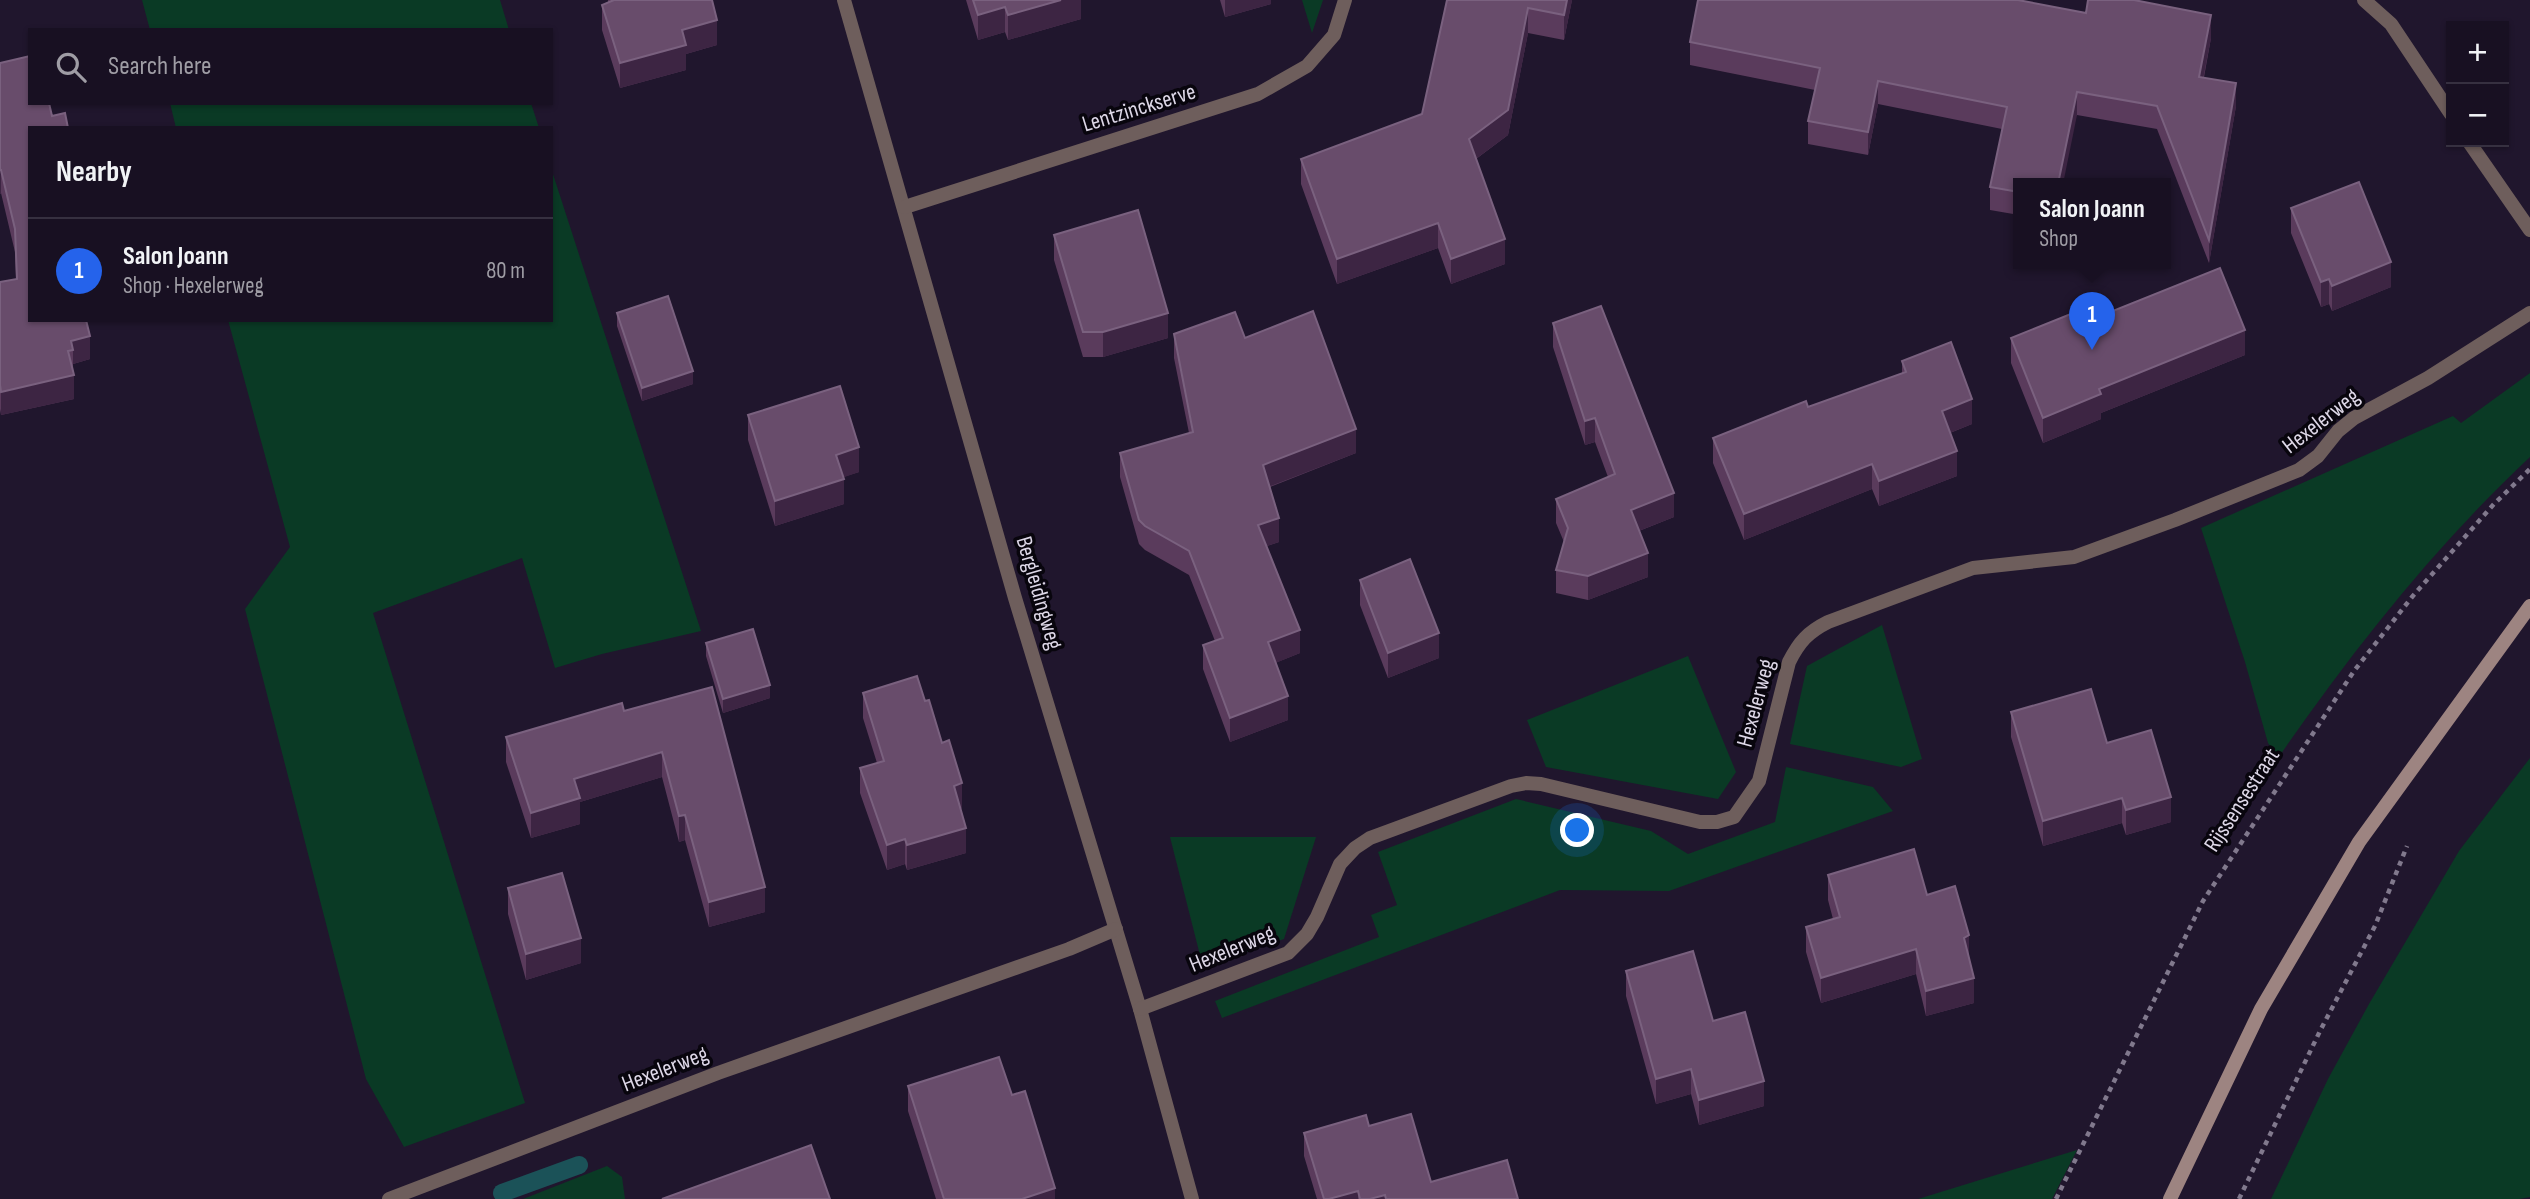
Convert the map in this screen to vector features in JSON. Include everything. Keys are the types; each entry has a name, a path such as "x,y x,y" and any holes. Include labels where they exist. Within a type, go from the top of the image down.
{"main road":[{"path":"2170,1199 2261,1009 2359,842 2530,606"}],"street":[{"name":"Bergleidingweg","path":"844,0 1016,598 1140,1009 1192,1199"},
{"name":"Lentzinckserve","path":"905,206 1258,94 1307,66 1334,35 1345,0"},
{"path":"2364,0 2391,24 2446,106"},
{"path":"2472,147 2530,230"},
{"name":"Hexelerweg","path":"1140,1009 1288,953 1307,934 1340,864 1354,848 1370,838 1511,786 1541,784 1700,822 1717,822 1734,817 1759,781 1789,662 1797,645 1810,631 1973,568 2045,562 2074,556 2175,520 2299,470 2318,456 2338,431 2354,418 2428,378 2530,313"},
{"name":"Hexelerweg","path":"389,1199 718,1073 1069,949 1116,929"}],"path":[{"name":"Rijssensestraat","path":"2056,1199 2203,901 2354,671 2412,597 2494,504 2530,468"},
{"path":"2239,1199 2320,1031 2375,926 2408,843"}],"green space":[{"path":"142,0 500,0 508,28 149,28"},
{"path":"1302,0 1323,0 1312,33"},
{"path":"170,105 532,105 538,126 176,126"},
{"path":"553,174 701,631 555,668 522,558 373,613 525,1103 404,1147 366,1079 245,609 290,547 229,322 553,322"},
{"path":"2530,373 2530,457 2461,527 2396,601 2278,758 2268,743 2245,662 2201,528 2453,416 2461,423"},
{"path":"1882,625 1922,759 1901,767 1790,744 1807,666"},
{"path":"1688,656 1736,772 1718,799 1546,767 1527,720"},
{"path":"2530,758 2530,1197 2271,1199 2328,1079 2369,1004 2459,851"},
{"path":"1786,767 1873,787 1893,811 1669,891 1560,890 1222,1018 1215,1001 1379,937 1371,915 1397,905 1378,852 1516,799 1651,831 1688,854 1775,822"},
{"path":"1170,837 1316,837 1284,939 1203,967"},
{"path":"2077,1150 2052,1199 1918,1199"},
{"path":"607,1166 622,1177 625,1199 523,1199"}],"building":[{"path":"614,0 712,0 717,20 682,30 686,45 620,63 602,5"},
{"path":"973,0 1061,0 1008,15 1005,7 978,15"},
{"path":"1447,0 1567,0 1564,15 1528,8 1508,110 1469,139 1505,239 1451,259 1438,223 1337,259 1301,159 1422,114"},
{"path":"1698,0 2018,0 2086,13 2088,0 2134,0 2211,15 2199,77 2236,83 2209,240 2157,106 2077,92 2059,178 2013,178 2013,191 1990,187 2007,107 1878,81 1868,132 1808,121 1820,68 1690,42"},
{"path":"28,56 28,105 49,105 52,116 65,113 68,126 28,126 28,322 86,322 90,336 71,341 73,350 68,351 74,375 1,392 0,282 17,279 15,229 0,170 0,63"},
{"path":"2359,182 2391,262 2332,286 2329,279 2321,282 2291,208"},
{"path":"1138,210 1168,313 1103,332 1083,332 1054,235"},
{"path":"2220,268 2245,330 2099,389 2101,394 2043,418 2011,338 2103,301 2108,313"},
{"path":"668,296 693,371 642,388 617,313"},
{"path":"1601,306 1674,493 1631,510 1648,553 1588,576 1556,570 1568,528 1556,499 1615,474 1595,418 1585,421 1553,323"},
{"path":"1313,311 1356,429 1263,465 1279,518 1258,525 1300,630 1268,642 1288,696 1230,718 1203,645 1223,638 1189,551 1139,520 1120,453 1193,432 1174,334 1235,312 1245,338"},
{"path":"1951,342 1972,399 1942,411 1957,451 1879,481 1872,464 1744,514 1713,438 1806,401 1808,407 1906,372 1902,361"},
{"path":"840,386 859,447 836,455 844,479 775,501 748,415"},
{"path":"1410,559 1439,633 1388,653 1360,580"},
{"path":"753,629 770,685 723,699 706,643"},
{"path":"917,676 925,701 929,700 942,743 949,740 962,783 954,786 966,828 907,845 905,839 887,845 860,768 884,761 863,693"},
{"path":"712,687 765,887 709,902 685,815 679,816 662,752 574,779 580,798 531,813 506,737 622,703 624,711"},
{"path":"2091,689 2107,743 2151,730 2171,797 2126,810 2122,798 2043,821 2011,712"},
{"path":"1914,849 1927,895 1955,886 1969,935 1964,938 1974,978 1926,991 1916,949 1821,978 1806,927 1840,917 1828,875"},
{"path":"562,873 581,938 526,954 508,888"},
{"path":"1693,951 1713,1021 1745,1012 1764,1081 1699,1100 1691,1069 1656,1079 1626,971"},
{"path":"999,1057 1012,1095 1025,1091 1055,1188 1022,1199 944,1199 908,1086"},
{"path":"1411,1114 1431,1182 1507,1160 1518,1199 1386,1199 1385,1195 1360,1199 1358,1191 1324,1199 1304,1133 1366,1115 1369,1126"},
{"path":"811,1145 830,1199 662,1199"}],"waterway":[{"path":"502,1193 579,1165"}],"place":[{"name":"Salon Joann","path":"2092,350"}]}
